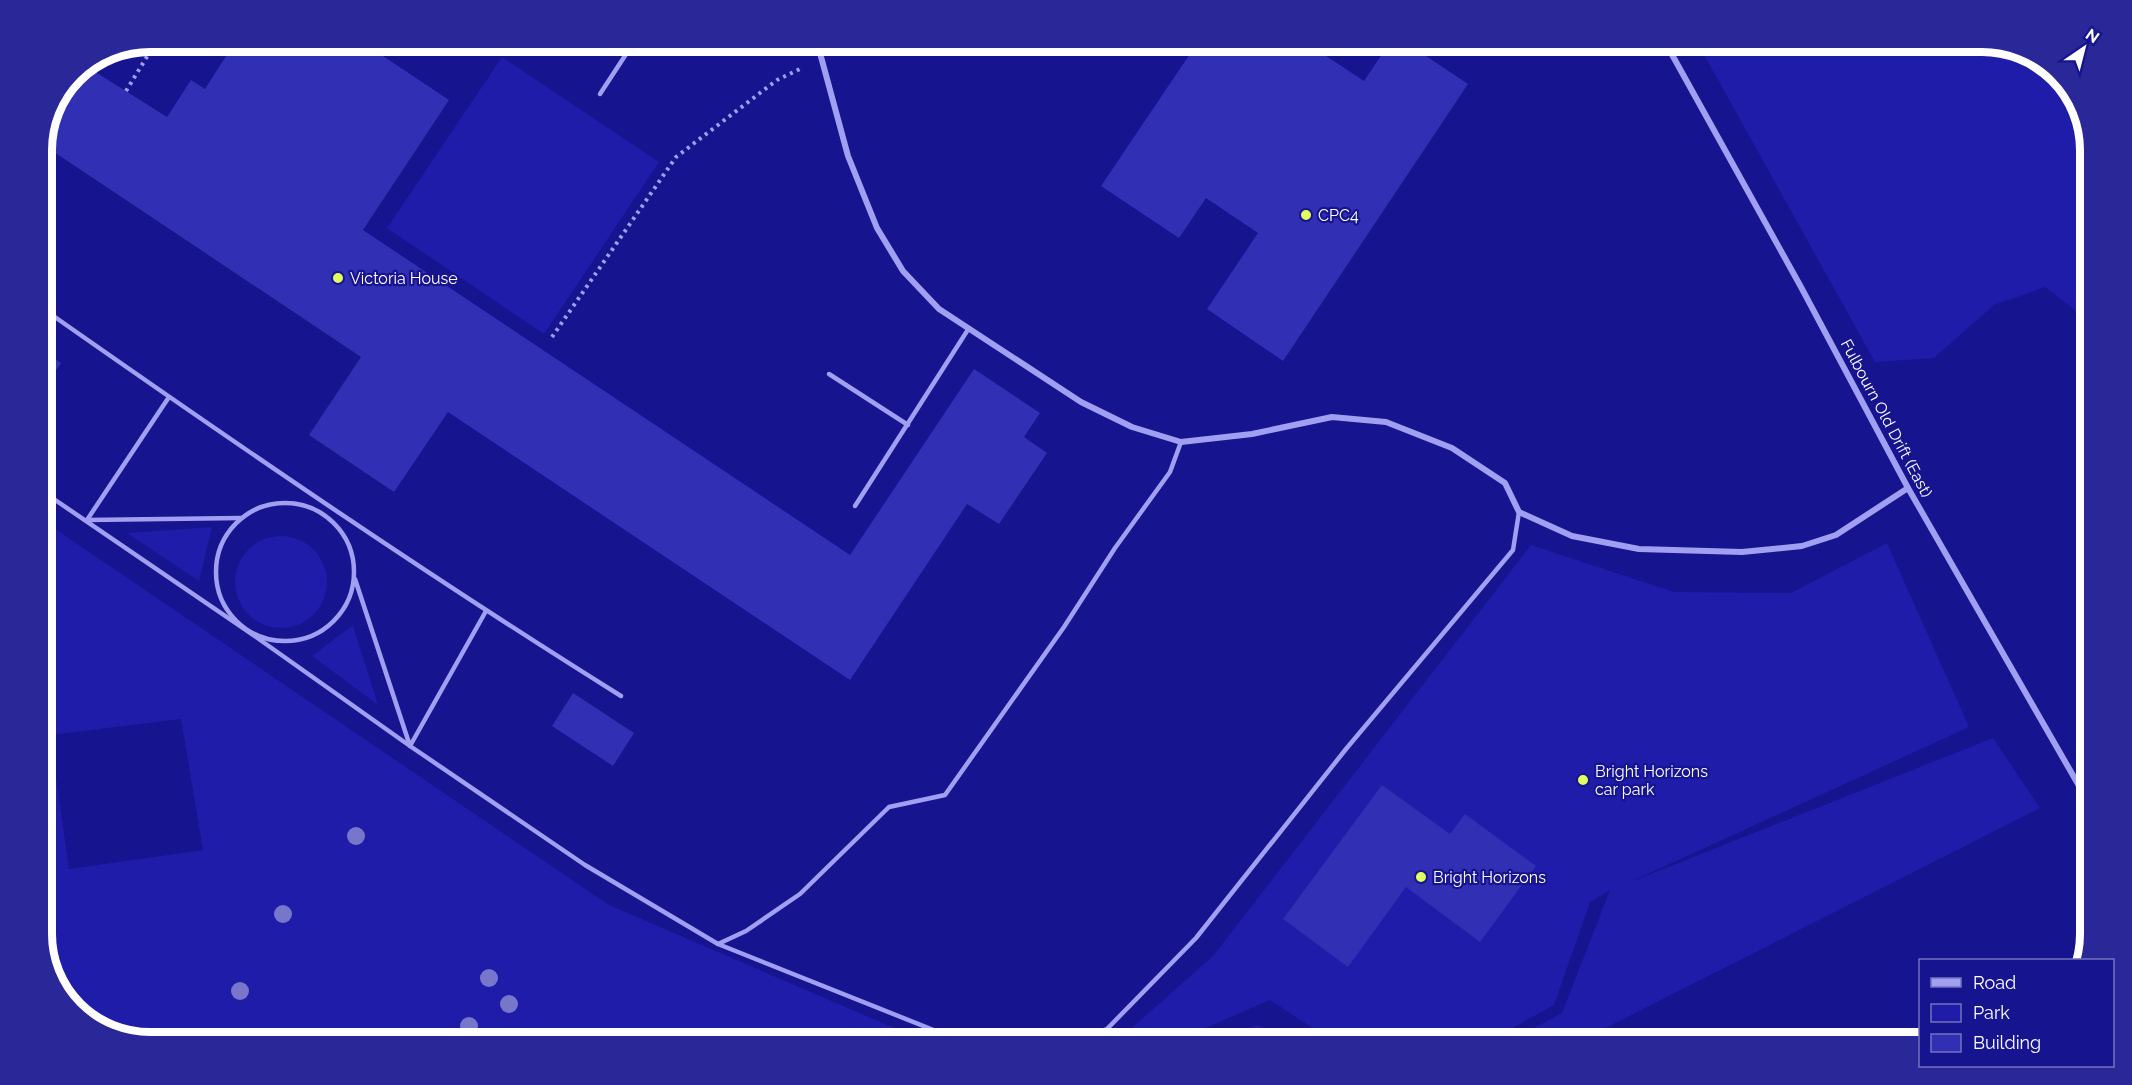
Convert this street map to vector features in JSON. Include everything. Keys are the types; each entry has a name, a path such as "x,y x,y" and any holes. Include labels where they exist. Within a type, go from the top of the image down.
{"street":[{"path":"820,52 848,156 877,228 903,271 939,309 1082,402 1132,427 1181,442 1252,434 1332,417 1386,422 1452,448 1505,483 1519,512 1572,536 1639,549 1742,552 1802,546 1836,535 1908,488"},
{"name":"Fulbourn Old Drift (East)","path":"1671,52 1801,287 1908,488 2080,787"}],"lane":[{"path":"600,94 627,52"},
{"path":"53,316 169,397 486,611 621,696"},
{"path":"855,506 969,328"},
{"path":"829,374 908,425"},
{"path":"87,520 169,397"},
{"path":"718,944 746,931 800,894 889,807 945,795 1170,472 1181,442"},
{"path":"53,498 585,865 718,944 938,1032"},
{"path":"354,576 348,600 341,612 324,629 301,639 278,640 256,637 235,620 219,592 216,568 226,536 241,518 264,506 288,502 321,513 339,528 352,552 354,576 410,746"},
{"path":"1099,1032 1107,1029 1196,938 1346,749 1513,550 1519,512"},
{"path":"87,520 241,518"},
{"path":"410,746 486,611"}],"path":[{"path":"126,91 149,52"},
{"path":"552,337 676,157 777,80 822,59"}],"green space":[{"path":"1703,52 1982,52 2001,54 2036,69 2063,96 2078,131 2079,144 2079,314 2045,287 1994,305 1934,358 1875,362"},
{"path":"502,57 659,162 544,334 387,228"},
{"path":"53,527 609,905 903,1032 150,1032 131,1031 96,1016 69,989 54,954 53,756 69,869 203,850 181,719 53,735"},
{"path":"212,527 199,581 127,533"},
{"path":"281,536 307,544 319,556 327,582 319,608 307,620 281,628 255,620 243,608 235,582 243,556 255,544"},
{"path":"1887,543 1969,727 1628,883 1993,738 2040,808 1598,1032 1527,1032 1562,1013 1610,890 1590,902 1554,1005 1505,1032 1318,1032 1270,1000 1196,1032 1127,1032 1213,956 1531,545 1674,592 1791,593"},
{"path":"353,626 378,705 312,656"},
{"path":"1257,1025 1274,1032 1240,1032"}],"building":[{"path":"229,52 377,52 449,100 363,230 850,555 974,369 1040,413 1024,437 1047,453 999,524 967,504 850,680 448,412 394,492 309,435 361,357 53,151 54,131 60,113 69,96 81,81 94,71 167,117 191,80 205,89"},
{"name":"CPC4","path":"1191,52 1320,52 1364,81 1383,52 1420,52 1468,84 1283,361 1207,309 1258,233 1206,198 1179,238 1101,186"},
{"path":"53,358 61,363 53,375"},
{"path":"573,693 634,733 613,766 552,726"},
{"name":"Bright Horizons","path":"1382,785 1450,834 1465,814 1536,866 1480,942 1406,887 1348,967 1283,919"}],"place":[{"name":"CPC4","path":"1306,215"},
{"name":"Victoria House","path":"338,278"},
{"name":"Bright Horizons car park","path":"1583,780"},
{"name":"Bright Horizons","path":"1421,877"}]}
